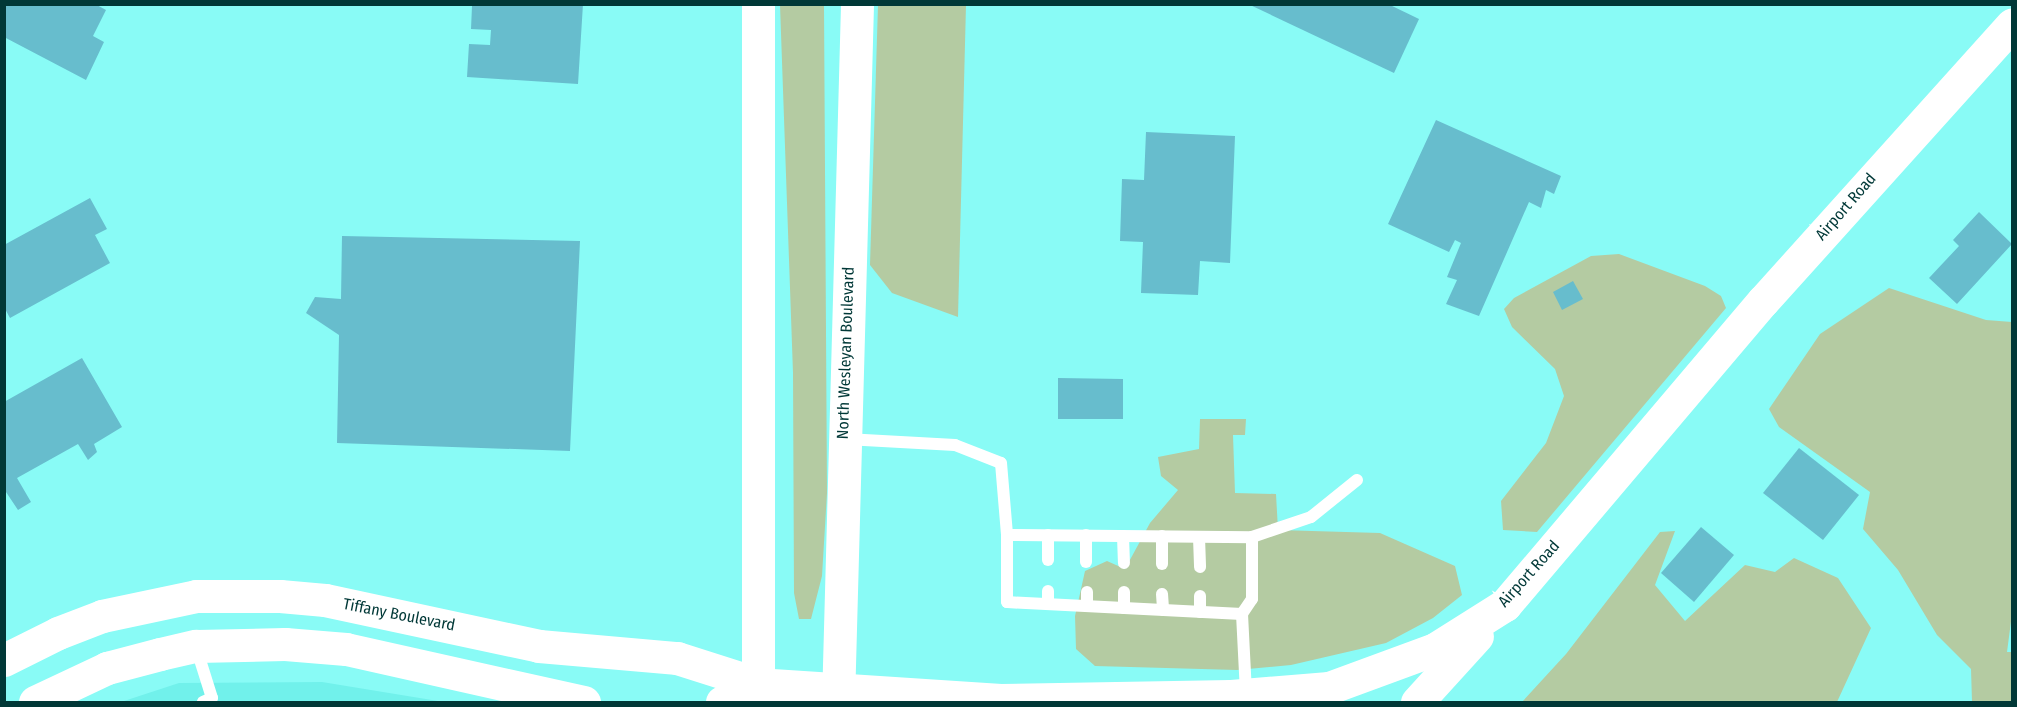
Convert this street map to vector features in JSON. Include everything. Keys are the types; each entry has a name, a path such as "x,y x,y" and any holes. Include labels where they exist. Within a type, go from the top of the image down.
{"main road":[{"path":"722,702 758,693 758,4"},
{"name":"North Wesleyan Boulevard","path":"838,697 857,4"},
{"name":"Airport Road","path":"758,693 1000,700 1246,695 1329,688 1435,649 1505,605 1763,301 2013,24"},
{"name":"Tiffany Boulevard","path":"4,660 58,633 102,616 196,596 280,596 346,604 539,646 677,658 758,693"},
{"path":"1417,702 1505,605"},
{"path":"35,702 107,668 196,646 285,644 346,649 584,702"}],"lane":[{"path":"844,439 955,445 1001,463 1007,535 1007,602 1048,598 1087,606 1242,614"},
{"path":"1007,535 1252,537 1311,517 1357,480"},
{"path":"1048,535 1048,561"},
{"path":"1086,536 1086,562"},
{"path":"1124,536 1124,563"},
{"path":"1162,536 1162,564"},
{"path":"1199,537 1200,567"},
{"path":"1246,695 1242,614 1252,598 1252,537"},
{"path":"1087,592 1087,606"},
{"path":"1124,592 1124,608"},
{"path":"1162,594 1162,610"},
{"path":"1200,596 1200,612"},
{"path":"196,646 210,701"}],"shaded area":[{"path":"780,5 824,5 827,493 822,576 811,619 799,619 794,593 793,373"},
{"path":"878,5 966,5 958,317 892,293 870,265"},
{"path":"1619,254 1705,286 1721,296 1726,308 1537,532 1503,530 1501,501 1546,443 1564,396 1555,369 1512,327 1504,309 1514,298 1591,256"},
{"path":"1889,288 1986,320 2012,322 2012,614 2007,652 2012,652 2012,702 1972,702 1971,669 1937,635 1898,570 1863,529 1870,492 1779,427 1769,409 1820,334"},
{"path":"1200,419 1246,419 1245,435 1233,435 1235,493 1276,494 1278,530 1380,533 1455,566 1462,595 1433,618 1386,643 1291,665 1237,670 1095,666 1076,649 1075,616 1085,571 1107,561 1125,569 1150,523 1178,490 1161,476 1158,457 1199,449"},
{"path":"1675,531 1655,585 1685,621 1745,565 1775,572 1794,558 1838,578 1871,628 1837,702 1522,702 1566,654 1660,532"},
{"path":"322,682 444,702 121,702 179,683"}],"building":[{"path":"4,4 95,4 106,10 93,36 104,42 86,80 4,37"},
{"path":"482,4 583,4 578,84 467,77 469,44 490,45 491,30 471,29 472,6"},
{"path":"1248,4 1388,4 1419,19 1394,73"},
{"path":"1436,120 1561,176 1554,194 1546,190 1541,208 1529,202 1479,316 1446,304 1457,280 1447,277 1461,243 1455,240 1449,252 1388,224"},
{"path":"1146,132 1235,136 1230,263 1200,261 1198,295 1141,293 1143,242 1120,241 1122,179 1144,180"},
{"path":"90,198 107,229 95,235 110,263 10,318 4,307 4,245"},
{"path":"1979,212 2012,244 1957,304 1929,278 1959,246 1953,240"},
{"path":"342,236 580,241 570,451 337,443 339,335 306,313 315,297 341,299"},
{"path":"1573,281 1583,299 1562,310 1553,292"},
{"path":"82,358 122,427 94,444 97,452 88,460 78,444 17,478 31,502 18,510 4,489 4,402"},
{"path":"1058,378 1123,379 1123,419 1058,419"},
{"path":"1799,448 1859,495 1823,540 1763,493"},
{"path":"1701,527 1734,555 1694,602 1661,573"}]}
